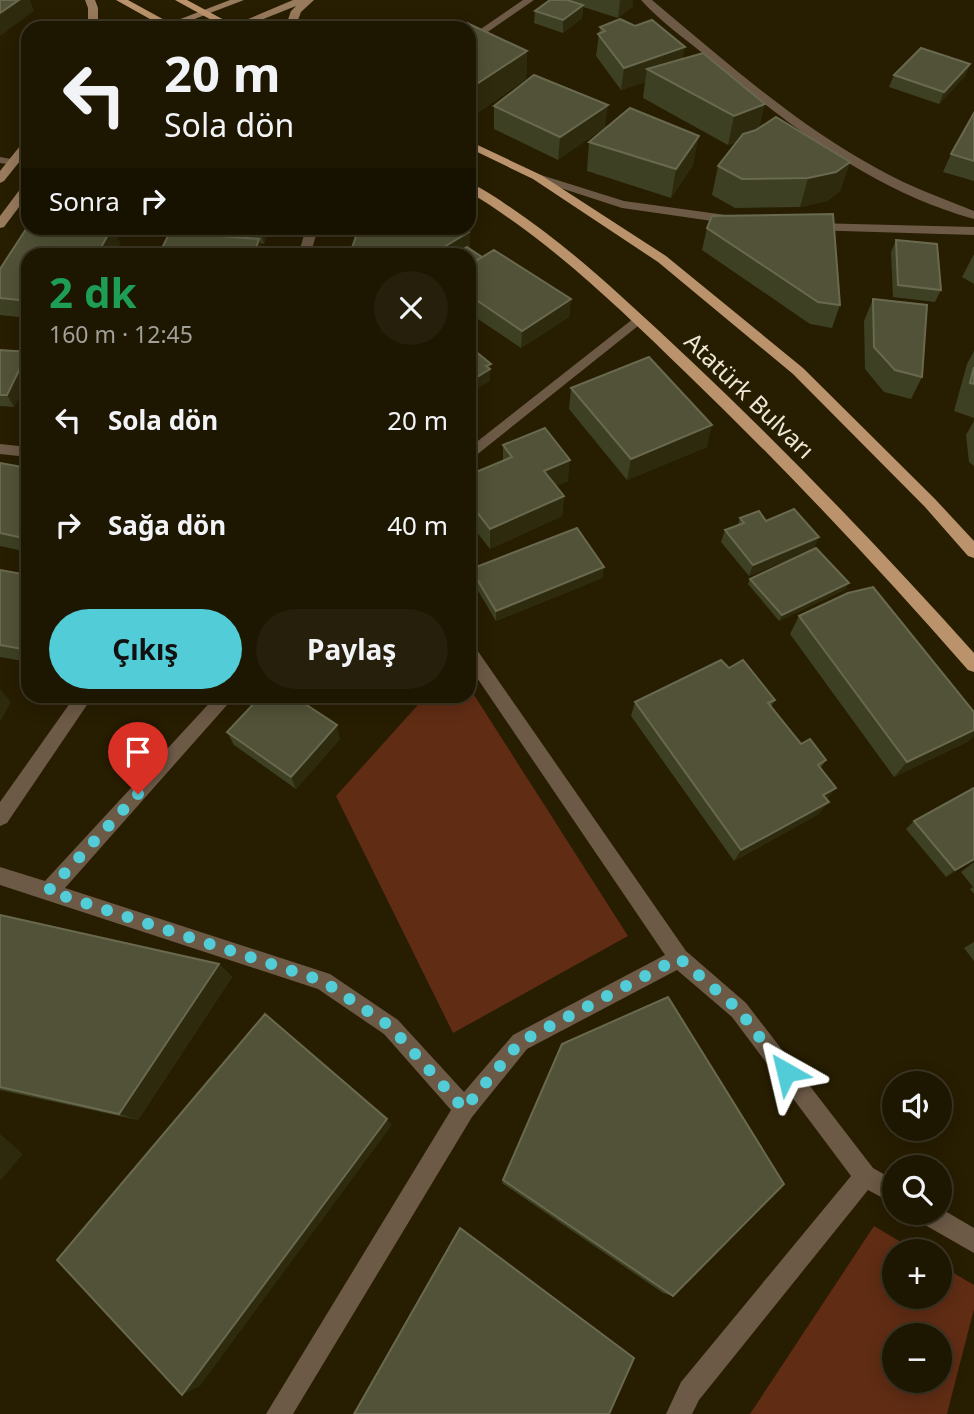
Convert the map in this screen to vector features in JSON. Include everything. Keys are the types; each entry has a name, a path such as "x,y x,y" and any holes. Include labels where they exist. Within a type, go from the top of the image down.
{"main road":[{"path":"90,0 93,21"},
{"path":"121,0 158,21"},
{"path":"180,0 220,21"},
{"path":"182,21 239,0"},
{"path":"250,21 302,0"},
{"path":"292,21 296,11 309,0"},
{"name":"Atatürk Bulvarı","path":"476,147 537,177 662,259 798,371 930,503 974,552"},
{"path":"0,179 6,161 21,149"},
{"name":"Atatürk Bulvarı","path":"476,192 549,240 600,281 772,445 974,665"},
{"path":"0,225 21,196"}],"street":[{"path":"476,37 529,0"},
{"path":"646,0 785,115 832,147 920,195 974,215"},
{"path":"537,177 622,204 741,221"},
{"path":"796,227 974,231"},
{"path":"476,450 638,319"},
{"path":"0,449 21,451"},
{"path":"476,662 679,958 739,1010 865,1176 882,1186"},
{"path":"0,817 80,703"},
{"path":"48,891 221,703"},
{"path":"1,877 323,981 391,1027 464,1109"},
{"path":"279,1414 464,1109 520,1042 679,958"},
{"path":"680,1414 690,1391 865,1176"},
{"path":"947,1225 974,1241"}],"shaded area":[{"path":"476,698 628,936 453,1033 336,796 420,703 476,703"},
{"path":"874,1226 896,1239 882,1239 882,1309 952,1309 952,1272 974,1285 974,1309 947,1414 750,1414"}],"building":[{"path":"0,0 19,0 0,13"},
{"path":"550,0 567,0 583,5 563,20 535,11"},
{"path":"620,19 635,26 652,20 685,47 624,68 598,34 605,31 600,27"},
{"path":"476,27 527,51 476,84"},
{"path":"921,48 970,64 944,92 894,75"},
{"path":"703,53 765,104 734,116 647,69"},
{"path":"534,75 608,105 560,137 494,106"},
{"path":"630,108 699,136 676,169 589,142"},
{"path":"974,113 974,161 951,154"},
{"path":"776,117 850,162 836,172 808,178 742,179 718,166 743,134 756,130"},
{"path":"833,214 840,305 818,302 707,228 712,216"},
{"path":"22,235 108,235 101,248 21,248 21,300 0,298 0,269"},
{"path":"168,235 259,239 256,248 162,248"},
{"path":"356,235 464,235 442,248 352,248"},
{"path":"896,240 937,244 941,290 898,285"},
{"path":"494,250 571,299 522,331 476,300 476,261"},
{"path":"873,299 927,305 922,377 895,370 874,347"},
{"path":"0,350 21,352 21,366 7,395 0,395"},
{"path":"476,352 491,364 486,366 490,369 476,378"},
{"path":"649,357 712,425 631,459 571,388"},
{"path":"974,367 974,384 970,383"},
{"path":"545,428 570,460 544,471 564,496 490,529 476,511 476,472 512,457 503,445"},
{"path":"0,463 21,467 21,538 0,533"},
{"path":"794,509 819,537 753,565 725,530 744,523 740,518 759,511 766,521"},
{"path":"577,528 604,567 496,611 476,577 476,567"},
{"path":"816,548 849,583 782,615 750,579"},
{"path":"0,570 21,574 21,649 0,645"},
{"path":"873,587 974,712 974,730 907,762 799,616 848,593"},
{"path":"721,660 729,668 743,660 775,700 768,703 801,744 810,739 826,760 818,765 836,788 823,795 829,802 741,850 635,702"},
{"path":"254,703 304,703 337,725 291,777 227,732"},
{"path":"974,788 974,859 955,870 914,821"},
{"path":"0,915 219,964 119,1114 0,1087"},
{"path":"668,997 784,1184 673,1296 503,1180 562,1044"},
{"path":"265,1014 387,1119 182,1395 57,1260"},
{"path":"460,1228 634,1358 609,1414 354,1414"}],"route":[{"path":"138,794 48,891 323,981 391,1027 464,1109 520,1042 679,958 739,1010 786,1072"}]}
